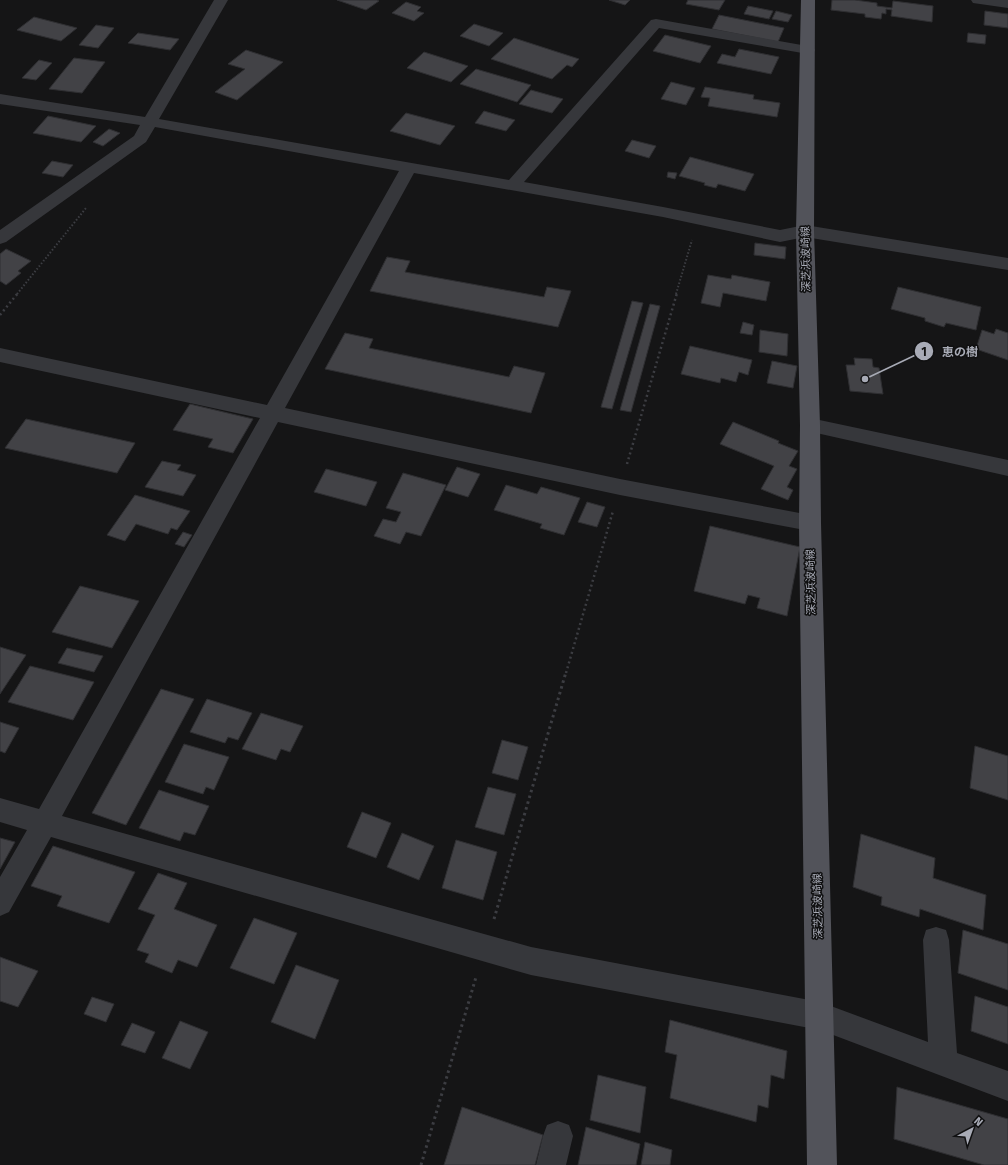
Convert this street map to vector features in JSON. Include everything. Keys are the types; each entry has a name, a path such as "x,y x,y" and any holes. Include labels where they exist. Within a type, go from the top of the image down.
{"main road":[{"name":"深芝浜波崎線","path":"808,0 805,231 810,425 810,524 822,1165"}],"street":[{"path":"0,238 140,139 221,0"},
{"path":"978,0 1008,4"},
{"path":"512,186 656,23 808,50"},
{"path":"0,99 150,122 698,219 780,236 805,231 837,234 1008,264"},
{"path":"0,903 409,168"},
{"path":"0,355 274,412 620,487 810,524"},
{"path":"810,425 1008,468"},
{"path":"0,810 44,824 531,961 820,1016 1008,1086"},
{"path":"936,940 944,1062"},
{"path":"551,1165 558,1136"}],"path":[{"path":"0,315 86,207"},
{"path":"421,1165 698,219"}],"building":[{"path":"337,0 377,0 379,1 366,10"},
{"path":"609,0 630,0 625,5"},
{"path":"688,0 725,0 719,10 686,4"},
{"path":"832,0 855,0 877,3 877,6 892,8 893,1 933,6 932,22 891,16 892,10 886,9 886,14 882,13 881,19 865,17 865,14 831,10"},
{"path":"406,2 421,7 417,11 424,13 414,21 392,13"},
{"path":"748,6 773,11 769,19 744,14"},
{"path":"776,11 792,15 788,22 772,19"},
{"path":"985,11 1008,14 1008,28 984,25"},
{"path":"719,15 784,28 778,42 712,29"},
{"path":"34,17 77,28 61,41 17,30"},
{"path":"474,24 503,33 489,46 460,36"},
{"path":"96,25 114,28 98,48 79,45"},
{"path":"138,33 179,39 170,50 128,43"},
{"path":"968,33 986,35 985,44 967,42"},
{"path":"665,35 711,46 700,63 653,51"},
{"path":"514,38 579,59 572,67 567,65 552,79 491,59"},
{"path":"739,49 779,57 771,74 717,63 722,54 735,57"},
{"path":"246,50 283,62 237,100 215,92 245,69 228,64"},
{"path":"424,52 468,66 451,82 407,68"},
{"path":"74,58 105,62 82,93 49,89"},
{"path":"39,60 52,63 36,80 22,78"},
{"path":"476,69 531,85 517,102 460,84"},
{"path":"671,82 695,88 686,105 661,99"},
{"path":"705,87 754,95 753,99 780,103 777,117 708,106 710,98 701,97"},
{"path":"531,90 563,99 552,113 519,104"},
{"path":"484,111 515,120 506,131 475,123"},
{"path":"406,113 455,126 440,145 390,131"},
{"path":"48,116 96,126 81,142 33,133"},
{"path":"109,129 120,133 103,146 93,142"},
{"path":"632,140 656,146 649,158 625,151"},
{"path":"690,157 754,174 745,191 718,184 716,188 704,185 705,183 679,176"},
{"path":"52,161 73,165 63,177 42,173"},
{"path":"668,172 677,173 675,179 667,177"},
{"path":"755,243 786,247 785,259 754,255"},
{"path":"6,249 31,261 18,271 21,273 6,285 0,281 0,254"},
{"path":"387,257 410,261 405,272 544,297 547,287 571,291 558,327 370,291"},
{"path":"708,275 731,279 732,275 770,282 766,301 723,293 720,307 701,303"},
{"path":"898,287 981,307 976,330 946,323 944,327 925,321 925,318 891,309"},
{"path":"632,301 643,303 612,409 601,407"},
{"path":"650,304 660,306 631,412 620,410"},
{"path":"743,322 754,325 752,335 740,333"},
{"path":"996,329 1008,333 1008,360 976,349 982,330 994,334"},
{"path":"760,330 788,334 787,356 759,352"},
{"path":"345,333 373,339 369,348 509,377 514,366 545,373 531,413 325,369"},
{"path":"690,346 752,360 748,375 739,372 736,382 721,378 720,383 681,374"},
{"path":"854,358 872,359 873,367 879,368 883,394 850,391 846,365 855,365"},
{"path":"772,361 797,366 793,388 767,383"},
{"path":"190,404 253,419 233,453 208,447 213,439 173,430"},
{"path":"26,419 135,443 117,473 5,448"},
{"path":"733,422 779,441 778,443 798,451 789,466 797,469 787,487 793,490 788,500 761,489 774,466 720,444"},
{"path":"162,461 181,465 177,470 196,475 183,496 145,487"},
{"path":"457,467 480,474 468,497 445,490"},
{"path":"326,469 377,482 366,506 314,492"},
{"path":"403,473 446,485 421,536 406,532 400,544 374,536 383,519 396,522 401,512 386,508"},
{"path":"506,485 537,494 541,487 580,498 564,535 540,528 542,524 494,510"},
{"path":"135,495 190,511 177,530 171,528 168,534 136,524 125,541 107,535"},
{"path":"587,502 605,507 597,527 578,522"},
{"path":"710,526 800,547 787,616 757,608 760,598 748,595 745,604 694,591"},
{"path":"183,532 192,535 184,547 175,544"},
{"path":"80,586 139,601 112,648 52,632"},
{"path":"0,647 26,655 0,694"},
{"path":"67,648 103,656 94,672 58,663"},
{"path":"30,666 94,682 73,720 8,702"},
{"path":"161,689 194,699 126,825 92,813"},
{"path":"207,699 252,713 238,740 228,737 225,743 190,732"},
{"path":"261,713 303,726 290,752 281,749 276,760 242,749"},
{"path":"0,722 19,728 5,753 0,751"},
{"path":"502,740 528,747 518,780 492,773"},
{"path":"184,744 229,757 214,790 206,787 203,794 165,782"},
{"path":"975,746 1008,756 1008,800 970,788"},
{"path":"488,787 516,794 504,835 475,827"},
{"path":"159,790 209,806 195,835 184,832 180,841 139,828"},
{"path":"362,812 391,823 376,858 347,847"},
{"path":"402,833 434,846 419,880 387,867"},
{"path":"861,834 935,858 933,878 986,895 983,930 920,909 919,917 881,905 882,897 853,887"},
{"path":"0,838 15,842 0,869"},
{"path":"456,840 497,852 483,900 442,888"},
{"path":"53,846 135,872 109,923 57,906 62,896 31,886"},
{"path":"158,873 187,883 174,909 217,925 197,967 178,960 172,973 145,962 149,954 137,950 155,915 138,909"},
{"path":"254,918 297,933 274,984 230,968"},
{"path":"963,930 1008,944 1008,990 958,973"},
{"path":"0,957 38,971 18,1007 0,1001"},
{"path":"296,965 339,980 315,1039 271,1022"},
{"path":"975,996 1008,1007 1008,1044 971,1031"},
{"path":"92,997 114,1004 106,1022 84,1014"},
{"path":"670,1020 787,1051 784,1079 771,1075 768,1108 758,1105 756,1122 670,1098 677,1055 665,1052"},
{"path":"180,1021 208,1032 190,1069 162,1058"},
{"path":"132,1023 155,1032 145,1053 121,1045"},
{"path":"598,1075 646,1087 640,1133 590,1120"},
{"path":"897,1087 1008,1119 1008,1165 984,1165 894,1139"},
{"path":"462,1107 543,1135 535,1165 444,1165"},
{"path":"586,1127 640,1144 636,1165 578,1165"},
{"path":"645,1142 672,1150 670,1165 641,1165"}],"place":[{"name":"恵の樹","path":"865,379"}]}
